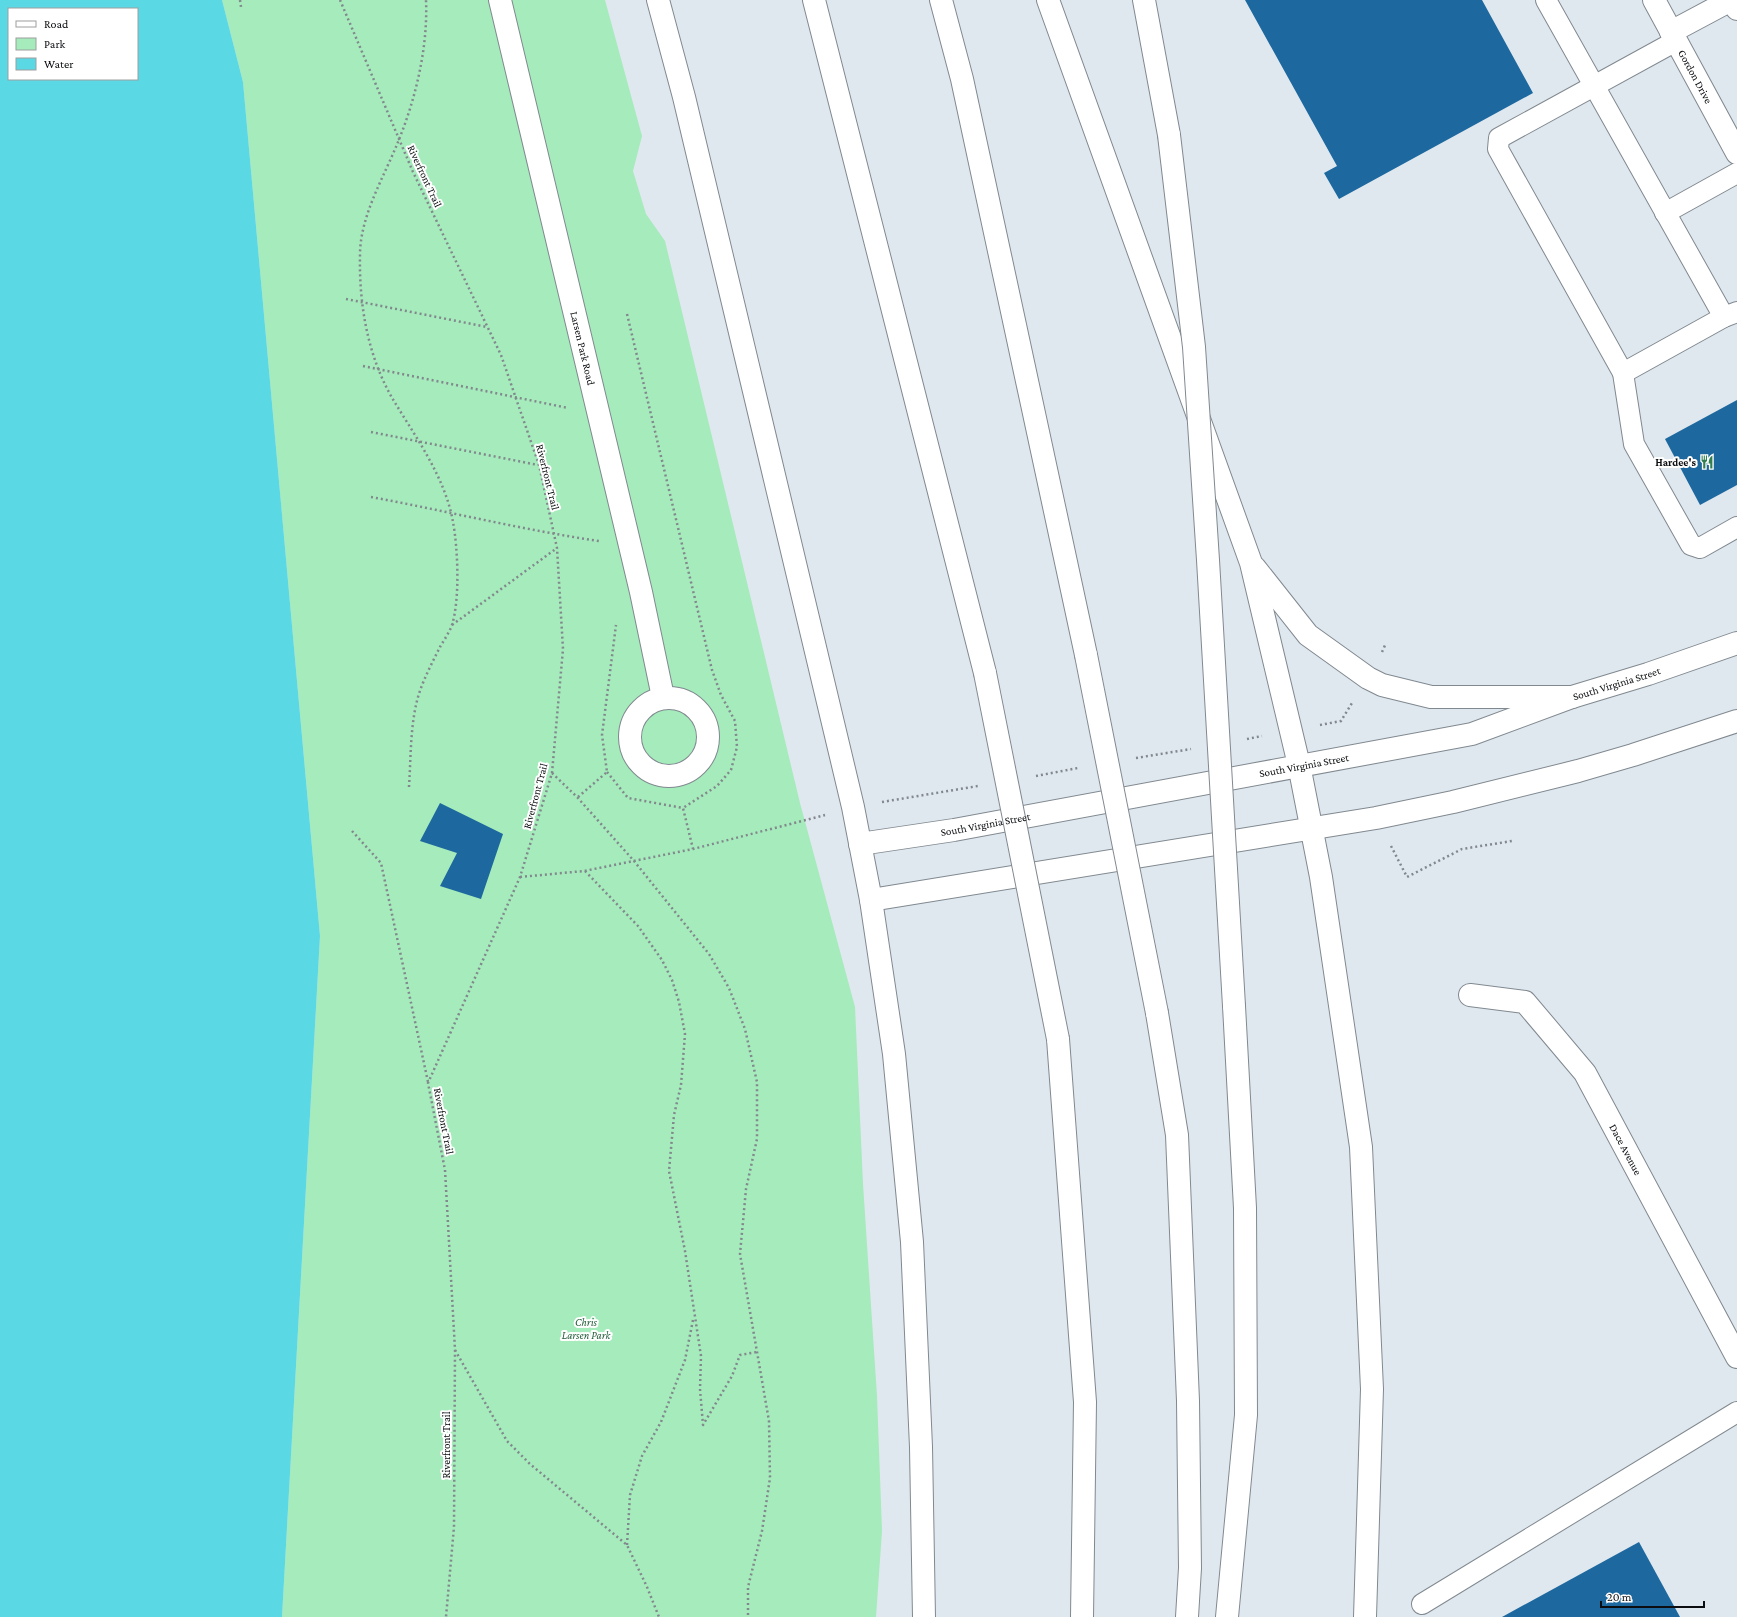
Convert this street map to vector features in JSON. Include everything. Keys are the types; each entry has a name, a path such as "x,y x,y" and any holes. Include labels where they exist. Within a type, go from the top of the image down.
{"main road":[{"name":"Larsen Park Road","path":"500,0 641,592 663,698"},
{"path":"658,0 684,97 854,807 871,900 894,1054 912,1242 921,1447 924,1617"},
{"path":"814,0 985,673 1058,1039 1085,1402 1082,1617"},
{"path":"941,0 964,86 1086,655 1157,1014 1177,1134 1188,1401 1190,1568 1187,1617"},
{"path":"1048,0 1250,563 1292,731 1312,827 1361,1146 1372,1389 1365,1617"},
{"path":"1144,0 1169,135 1194,347 1209,568 1245,1208 1246,1415 1227,1617"},
{"name":"Gordon Drive","path":"1654,0 1737,153"},
{"path":"1673,36 1731,0 1737,9"},
{"path":"1250,563 1308,635 1368,678 1382,685 1431,697 1572,697"},
{"name":"South Virginia Street","path":"860,844 954,830 1472,734 1572,697 1648,674 1737,643"},
{"path":"871,900 1312,827 1376,818 1460,800 1633,755 1737,721"},
{"name":"Dace Avenue","path":"1470,995 1525,1002 1585,1073 1737,1356"}],"lane":[{"path":"1546,0 1665,213 1731,315 1622,373"},
{"path":"1673,36 1593,86 1499,138 1498,149 1622,373 1636,449 1691,545 1700,548 1737,527"},
{"path":"1665,213 1737,173"},
{"path":"1422,1604 1737,1412"}],"path":[{"path":"240,0 241,8"},
{"name":"Riverfront Trail","path":"340,0 413,172 501,356 538,465 557,548 563,649 552,773 520,877 428,1082 445,1170 455,1350 454,1527 446,1617"},
{"path":"409,787 412,735 418,696 432,662 452,625 458,580 453,521 439,478 420,442 390,394 372,351 361,303 360,253 365,224 399,139 417,83 427,17 426,0"},
{"path":"346,299 488,327"},
{"path":"617,620 602,735 607,772 628,798 683,808 717,786 731,770 737,747 735,721 721,695 712,670 627,314"},
{"path":"363,366 381,371 572,408"},
{"path":"371,432 538,465"},
{"path":"371,497 450,512 554,535 602,542 600,534"},
{"path":"452,625 557,548"},
{"path":"1245,739 1341,721 1368,678 1386,643"},
{"path":"1136,758 1198,747"},
{"path":"1034,776 1081,768"},
{"path":"578,797 607,772"},
{"path":"552,773 578,797 634,861 709,954 729,988 744,1029 757,1082 757,1139 746,1189 740,1254 769,1421 770,1478 762,1531 748,1587 748,1617"},
{"path":"520,877 584,871 693,849 854,807 979,786"},
{"path":"683,808 693,849"},
{"path":"352,831 381,863 428,1082"},
{"path":"584,871 638,926 662,960 672,980 679,1002 685,1034 681,1085 674,1115 669,1171 685,1251 701,1356 700,1389 703,1425 732,1376 740,1355 757,1352"},
{"path":"627,1546 630,1495 642,1456 661,1422 685,1360 694,1318"},
{"path":"455,1350 508,1440 530,1464 627,1546 647,1587 659,1617"}],"green space":[{"name":"Chris Larsen Park","path":"222,0 605,0 642,136 633,171 646,214 665,241 800,803 855,1007 863,1184 877,1396 882,1531 876,1617 282,1617 320,936 243,82"}],"water":[{"path":"0,0 222,0 243,82 320,936 282,1617 0,1617"}],"building":[{"path":"1245,0 1482,0 1533,93 1339,199 1324,173 1337,166"},
{"name":"Hardee's","path":"1737,400 1737,485 1700,505 1665,439"},
{"path":"440,803 503,834 481,899 440,886 457,853 420,841"},
{"path":"1639,1542 1680,1617 1502,1617"}],"place":[{"name":"Hardee's","path":"1707,462"}]}
